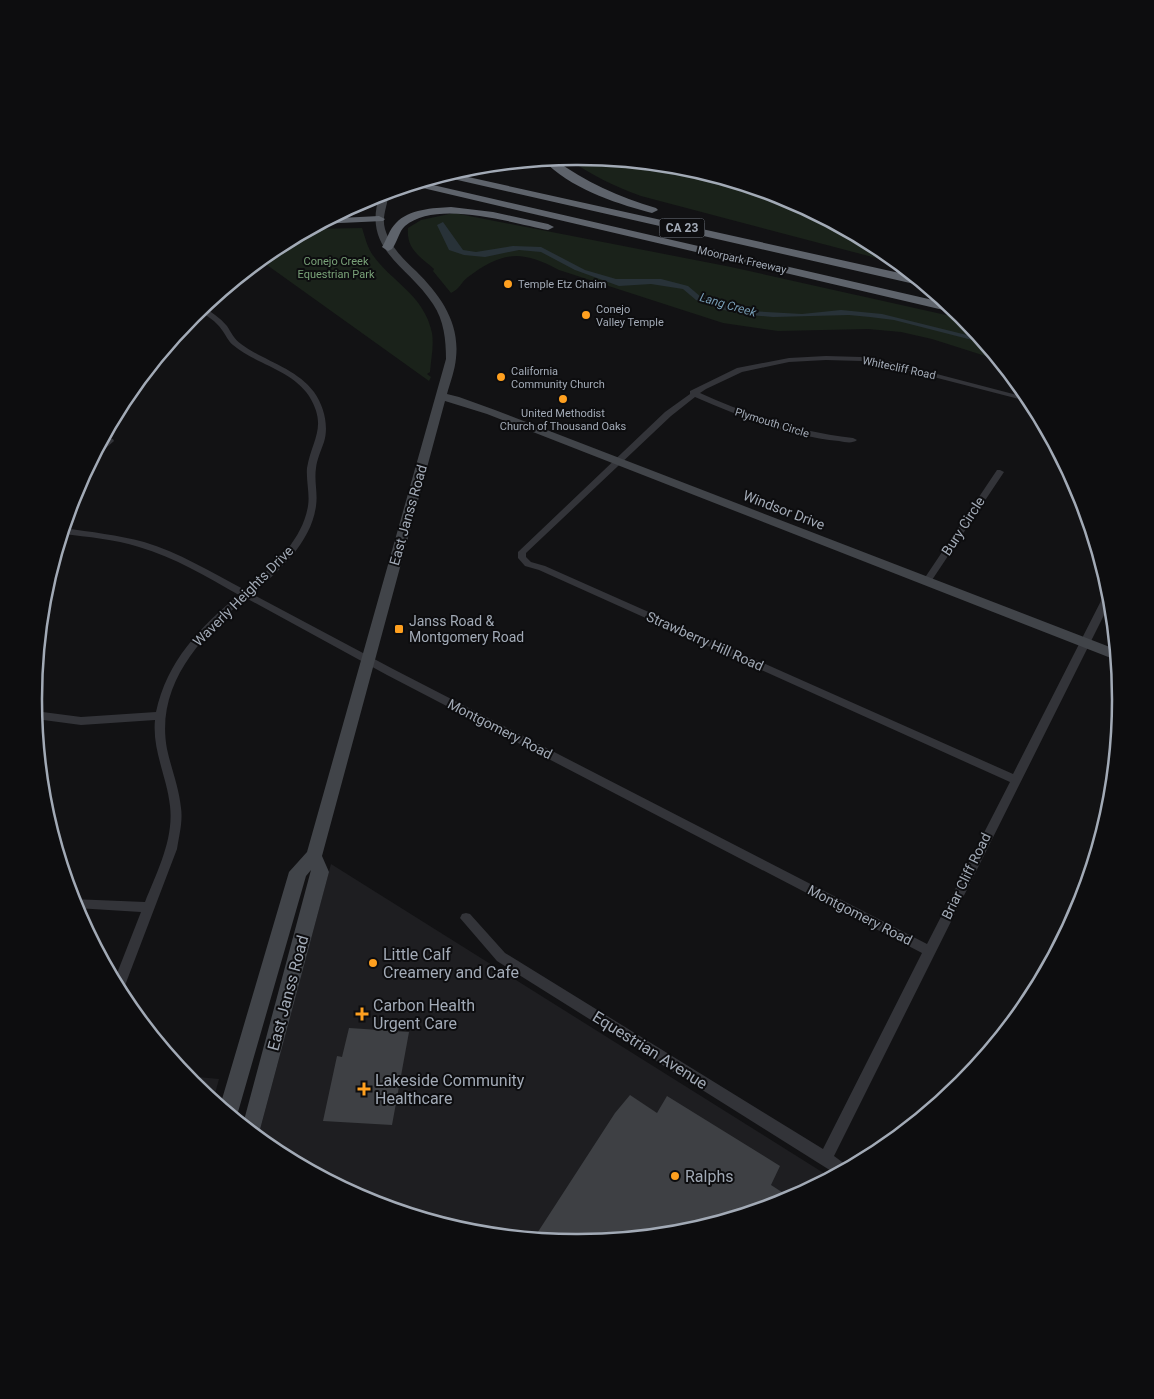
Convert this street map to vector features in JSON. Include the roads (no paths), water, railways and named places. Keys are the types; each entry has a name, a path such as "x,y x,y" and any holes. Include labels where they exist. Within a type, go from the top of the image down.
{"highway":[{"path":"557,166 572,177 596,190 645,208 795,249 900,273"},
{"name":"Moorpark Freeway","path":"459,178 906,278"},
{"name":"Moorpark Freeway","path":"420,189 621,232 936,304"},
{"path":"388,247 399,226 406,220 428,212 459,211 666,249 894,295"},
{"path":"338,221 379,220"}],"main road":[{"name":"East Janss Road","path":"230,1105 298,872 314,856 451,358 451,338 448,325 432,295 398,260 381,235 379,220 381,202"},
{"name":"Windsor Drive","path":"441,398 455,399 1109,651"},
{"name":"East Janss Road","path":"253,1125 320,872 314,856"}],"street":[{"name":"Waverly Heights Drive","path":"122,979 171,849 176,825 176,807 160,743 161,716 177,669 189,649 219,615 274,569 293,549 301,536 312,506 311,473 323,425 318,406 301,382 281,368 245,350 234,342 223,325 208,314"},
{"name":"Whitecliff Road","path":"619,462 668,414 703,387 730,373 753,366 789,360 826,358 887,363 1017,397"},
{"name":"Plymouth Circle","path":"694,393 726,409 792,431 820,437 853,440"},
{"name":"Strawberry Hill Road","path":"619,462 522,552 522,558 528,564 542,568 1014,779"},
{"name":"Bury Circle","path":"927,581 1000,472"},
{"name":"Montgomery Road","path":"70,532 119,539 143,545 195,567 368,658 390,672 929,951"},
{"name":"Briar Cliff Road","path":"825,1159 1014,779 1103,606"},
{"path":"43,716 81,721 161,716"},
{"path":"83,903 149,907"},
{"name":"Equestrian Avenue","path":"466,918 501,957 837,1166"}],"water":[{"name":"Lang Creek","path":"443,222 463,250 476,252 513,246 541,247 585,270 616,279 661,279 688,286 701,297 750,311 802,314 841,310 882,314 968,335 972,340 894,320 849,315 773,317 749,315 719,309 696,300 683,289 651,284 619,286 575,270 541,252 519,250 485,257 464,255 449,250 437,225"}],"place":[{"name":"Temple Etz Chaim","path":"508,284"},
{"name":"Conejo Valley Temple","path":"586,315"},
{"name":"California Community Church","path":"501,377"},
{"name":"United Methodist Church of Thousand Oaks","path":"563,399"},
{"name":"Janss Road & Montgomery Road","path":"399,629"},
{"name":"Little Calf Creamery and Cafe","path":"373,963"},
{"name":"Carbon Health Urgent Care","path":"362,1014"},
{"name":"Lakeside Community Healthcare","path":"364,1089"},
{"name":"Ralphs","path":"675,1176"}],"park label":[{"name":"Conejo Creek Equestrian Park","path":"336,267"}]}
